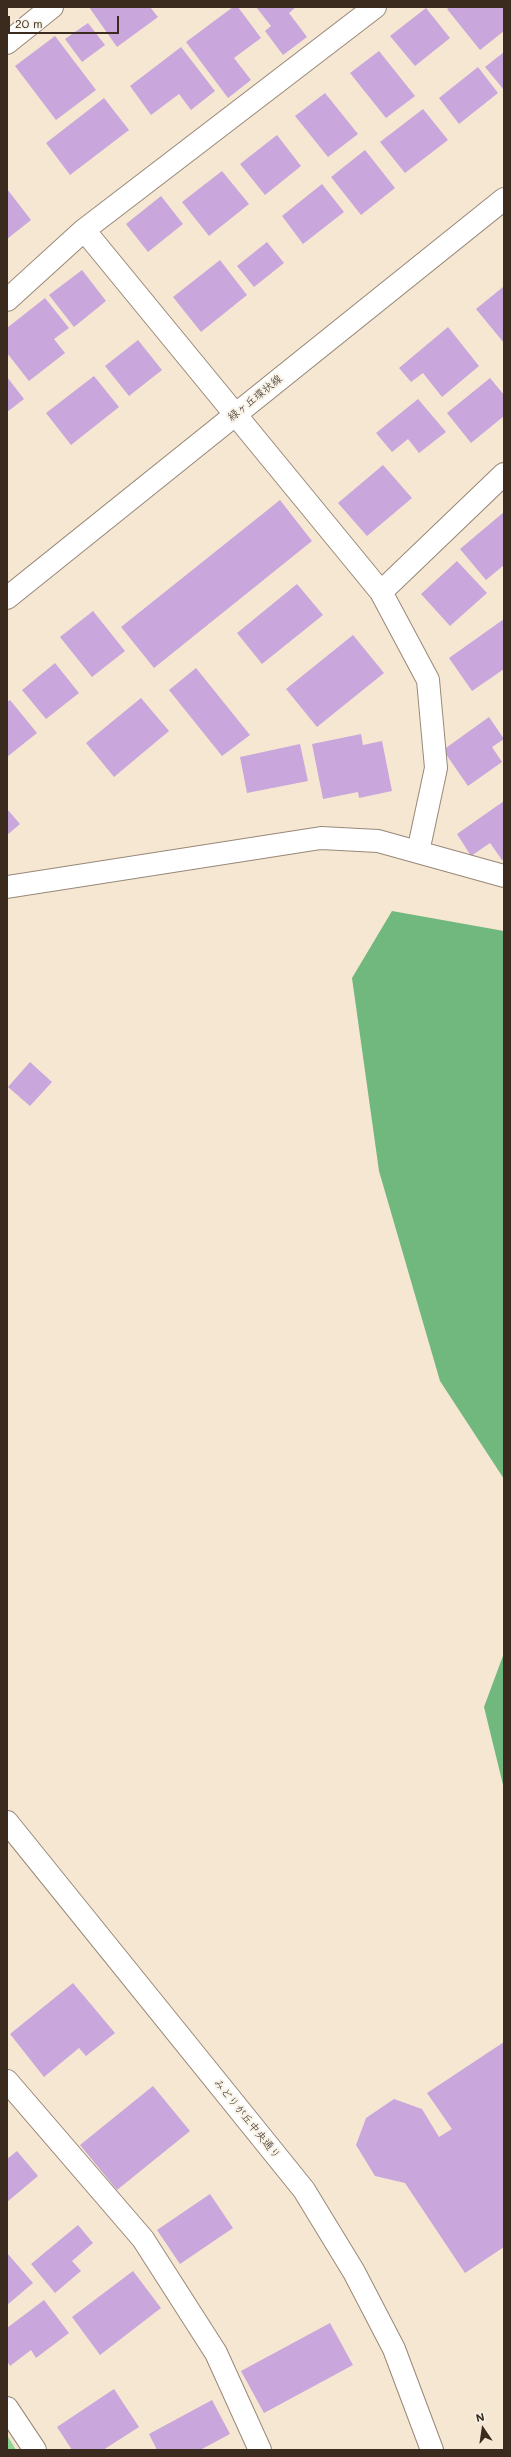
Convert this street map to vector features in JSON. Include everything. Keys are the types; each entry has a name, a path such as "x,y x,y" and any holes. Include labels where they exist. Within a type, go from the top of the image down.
{"street":[{"path":"7,43 52,7"},
{"path":"7,300 84,230 375,7"},
{"name":"緑ヶ丘環状線","path":"7,598 234,414 504,199"},
{"path":"84,230 380,592 428,680 436,768 418,852"},
{"path":"380,592 504,474"},
{"path":"7,887 321,838 378,841 504,876"},
{"name":"みどりが丘中央通り","path":"7,1822 304,2190 354,2272 394,2348 432,2450"},
{"path":"7,2081 143,2239 216,2353 260,2450"},
{"path":"7,2408 35,2450"}],"green space":[{"path":"392,911 504,931 504,1479 440,1381 379,1171 352,978"},
{"path":"504,1653 504,1789 484,1707"},
{"path":"7,2435 16,2450 7,2450"}],"building":[{"path":"89,7 150,7 158,17 117,47"},
{"path":"233,7 238,7 261,38 234,58 251,80 228,98 186,42"},
{"path":"256,7 296,7 289,13 307,37 283,55 265,31 271,26"},
{"path":"450,7 504,7 504,31 480,50 447,9"},
{"path":"426,8 450,38 415,66 390,36"},
{"path":"88,23 105,45 82,62 65,39"},
{"path":"55,36 96,90 56,120 15,66"},
{"path":"181,47 215,91 191,110 179,94 151,115 130,86"},
{"path":"379,51 415,96 386,118 350,73"},
{"path":"504,52 504,90 485,67"},
{"path":"478,67 498,93 459,124 439,98"},
{"path":"325,93 358,134 328,157 295,116"},
{"path":"104,98 129,130 70,175 46,143"},
{"path":"423,109 448,140 405,173 380,142"},
{"path":"277,135 301,166 265,195 240,164"},
{"path":"365,150 395,188 361,215 331,177"},
{"path":"222,171 249,204 209,236 182,202"},
{"path":"322,184 344,212 303,244 282,216"},
{"path":"7,189 31,220 7,239"},
{"path":"161,196 183,224 148,252 126,224"},
{"path":"267,242 284,263 254,287 237,266"},
{"path":"220,260 247,295 201,332 173,297"},
{"path":"82,270 106,301 74,327 49,295"},
{"path":"503,287 504,288 504,343 476,309"},
{"path":"45,298 69,328 54,339 65,353 29,381 7,353 7,328"},
{"path":"448,327 479,366 442,397 423,373 411,382 399,368"},
{"path":"138,340 162,370 129,396 105,366"},
{"path":"94,376 119,407 71,445 46,413"},
{"path":"7,377 24,399 7,412"},
{"path":"490,378 504,395 504,416 471,443 447,413"},
{"path":"418,399 446,432 419,453 408,439 392,452 376,433"},
{"path":"383,465 412,498 367,536 338,503"},
{"path":"280,500 312,541 154,668 121,627"},
{"path":"504,512 504,565 486,580 460,549"},
{"path":"457,561 487,593 450,626 421,594"},
{"path":"297,584 323,615 262,664 237,633"},
{"path":"93,611 125,651 92,677 60,637"},
{"path":"504,619 504,669 472,691 449,658"},
{"path":"353,635 384,673 317,727 286,689"},
{"path":"55,663 79,693 46,719 22,690"},
{"path":"196,668 250,735 222,756 169,690"},
{"path":"141,698 169,731 114,777 86,743"},
{"path":"10,700 37,733 7,757 7,702"},
{"path":"489,717 504,739 492,747 502,762 468,786 443,750"},
{"path":"361,734 363,745 382,741 392,791 359,798 358,792 323,799 312,744"},
{"path":"300,744 308,781 247,793 240,757"},
{"path":"504,801 504,859 502,860 490,843 471,856 457,834"},
{"path":"7,809 20,824 7,835"},
{"path":"30,1062 52,1082 30,1106 8,1087"},
{"path":"73,1983 115,2033 86,2056 79,2048 44,2077 10,2034"},
{"path":"504,2042 504,2247 465,2273 405,2183 375,2176 356,2145 366,2118 394,2099 422,2109 439,2137 452,2129 427,2093"},
{"path":"153,2086 190,2131 117,2190 80,2145"},
{"path":"17,2151 38,2176 7,2202 7,2159"},
{"path":"210,2194 233,2228 180,2264 157,2230"},
{"path":"78,2225 93,2243 72,2261 81,2271 55,2293 31,2264"},
{"path":"7,2253 33,2283 7,2305"},
{"path":"133,2271 161,2308 100,2355 72,2317"},
{"path":"44,2300 69,2333 36,2358 31,2350 10,2366 7,2361 7,2328"},
{"path":"330,2323 353,2365 264,2413 241,2371"},
{"path":"114,2389 139,2427 103,2450 72,2450 57,2427"},
{"path":"212,2400 230,2434 200,2450 157,2450 149,2434"}]}
